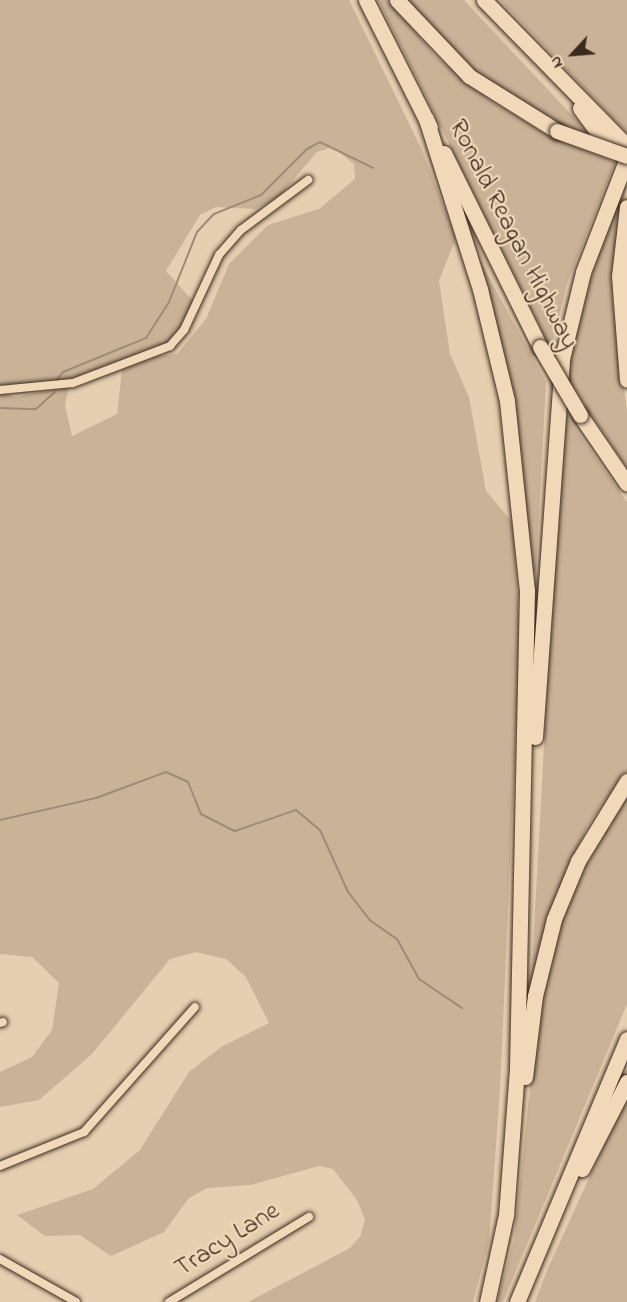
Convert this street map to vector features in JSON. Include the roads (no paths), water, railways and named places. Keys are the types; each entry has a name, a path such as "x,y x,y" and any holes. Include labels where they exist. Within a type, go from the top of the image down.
{"highway":[{"name":"Ronald Reagan Highway","path":"366,0 540,347 580,415 627,484"},
{"path":"397,0 469,76 557,131 627,157 583,272 562,359 523,883 509,1190"},
{"path":"484,0 627,146"},
{"path":"566,85 606,144 627,167"},
{"path":"426,119 480,290 516,462 527,590 523,883"},
{"path":"627,207 619,276 627,380"},
{"path":"487,1302 509,1190 543,954 578,861 627,781"},
{"path":"517,1302 627,1039"},
{"path":"554,1211 627,1082"}],"street":[{"path":"0,390 73,383 170,346 184,330 219,255 241,230 308,180"},
{"path":"0,1166 70,1141 89,1128 159,1041 195,1007"},
{"name":"Tracy Lane","path":"169,1302 309,1216"},
{"path":"0,1259 76,1302"}],"waterway":[{"path":"56,381 63,372 146,338 169,302 197,232 214,214 261,195 307,149 320,142 373,168"},
{"path":"0,408 36,409 55,392"},
{"path":"0,820 96,798 166,772 188,782 201,814 235,831 296,810 320,830 348,892 371,921 397,939 419,979 462,1008"}]}
